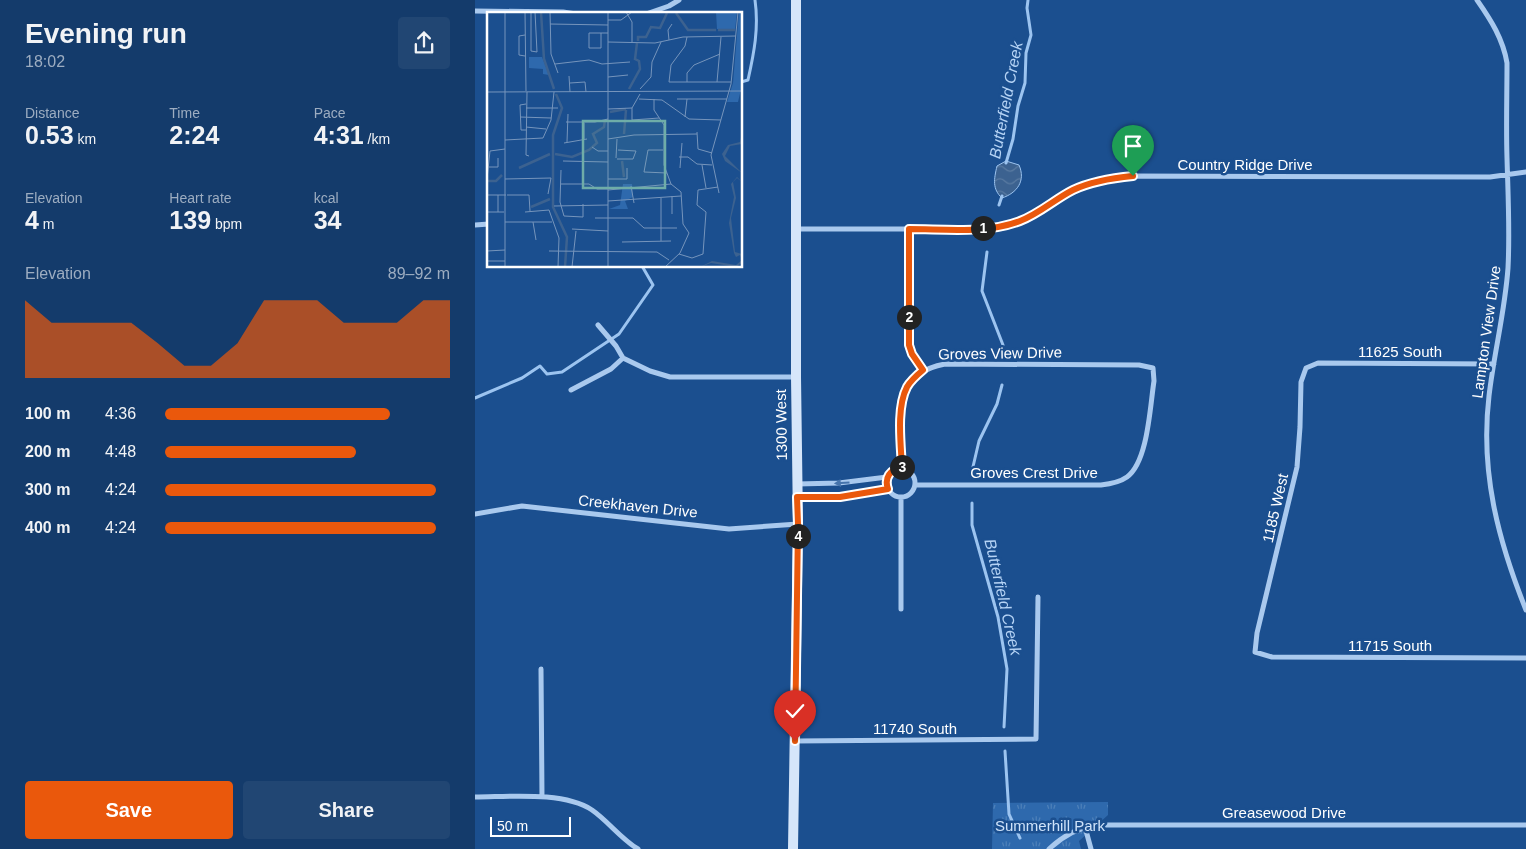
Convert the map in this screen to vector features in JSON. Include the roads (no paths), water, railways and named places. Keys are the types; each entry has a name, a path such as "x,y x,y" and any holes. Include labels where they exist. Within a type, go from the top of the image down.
{"street":[{"path":"651,12 669,6 679,0"},
{"name":"1300 West","path":"793,849 798,524 796,0"},
{"name":"Lampton View Drive","path":"1477,0 1495,26 1505,50 1507,63 1510,236 1505,301 1489,396 1487,428 1488,461 1491,494 1505,555 1526,610"},
{"path":"475,11 563,12"},
{"name":"Country Ridge Drive","path":"796,229 981,229 1001,227 1039,212 1073,190 1113,178 1133,176 1490,177 1526,172"},
{"path":"909,229 909,345 912,354 923,370"},
{"path":"598,325 616,346 623,358 650,371 670,377 796,377"},
{"path":"571,390 611,369 623,358"},
{"name":"11625 South","path":"1306,368 1318,363 1494,364"},
{"name":"Groves View Drive","path":"902,468 901,410 903,398 913,378 923,370 933,366 945,364 1139,364 1153,368"},
{"name":"Groves Crest Drive","path":"915,485 1101,485 1119,481 1127,477 1134,470 1141,456 1154,381 1153,368"},
{"name":"1185 West","path":"1255,652 1257,633 1297,467 1301,427 1301,382 1306,368"},
{"path":"797,484 839,483 887,477 893,470 902,468 913,476 915,485 912,492 901,497 891,494 888,489 887,477"},
{"path":"797,497 840,497 888,489"},
{"path":"901,497 901,609"},
{"name":"Creekhaven Drive","path":"475,514 522,506 729,529 798,524"},
{"name":"11740 South","path":"795,741 1036,739 1038,597"},
{"name":"11715 South","path":"1255,652 1272,657 1526,658"},
{"path":"541,669 542,797"},
{"path":"475,797 542,797 575,802 601,816 638,849"},
{"name":"Greasewood Drive","path":"1049,849 1063,837 1085,827 1106,825 1526,825"},
{"path":"1085,827 1091,849"}],"water":[{"path":"1006,161 1019,165 1021,181 1016,190 1002,198 995,187 995,179 997,166"}],"waterway":[{"path":"743,81 748,80 754,50 756,30 755,0"},
{"name":"Butterfield Creek","path":"1006,163 1025,83 1026,53 1031,35 1027,8 1028,0"},
{"name":"Butterfield Creek","path":"999,205 1002,196"},
{"name":"Butterfield Creek","path":"987,252 982,291 1003,345"},
{"path":"475,398 522,378 540,366 547,374 562,372 619,334 653,285 643,268"},
{"name":"Butterfield Creek","path":"972,471 979,441 997,404 1002,385"},
{"name":"Butterfield Creek","path":"972,503 972,525 998,617 1007,669 1004,727"},
{"name":"Butterfield Creek","path":"1005,751 1009,814 1020,838"}],"park label":[{"name":"Summerhill Park","path":"1050,825"}]}
